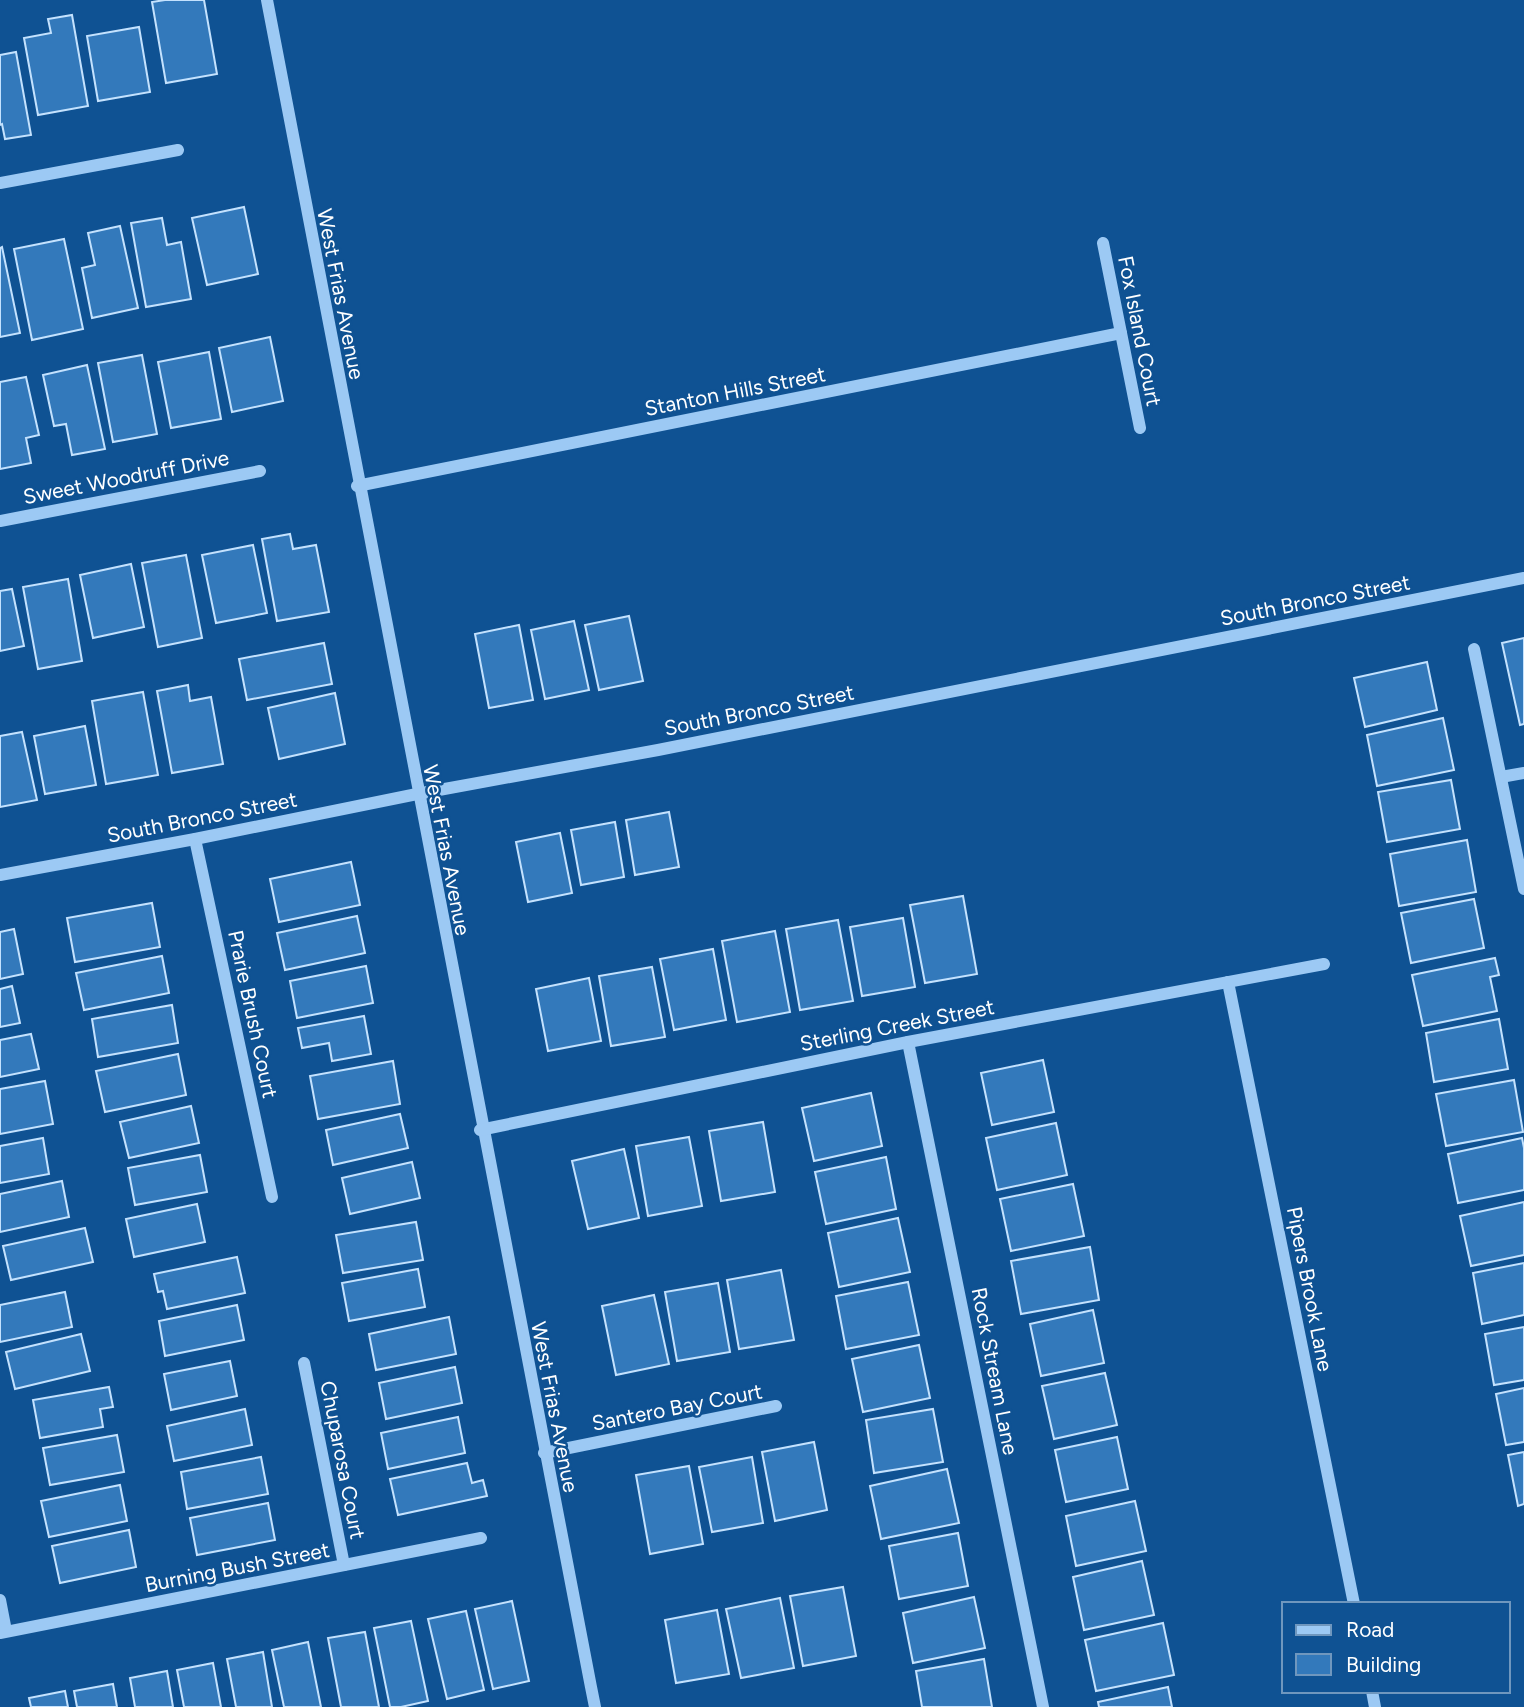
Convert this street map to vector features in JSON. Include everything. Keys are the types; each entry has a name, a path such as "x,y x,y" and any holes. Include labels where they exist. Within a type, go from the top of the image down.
{"street":[{"name":"West Frias Avenue","path":"267,0 480,1130 595,1707"},
{"path":"0,183 178,150"},
{"name":"Fox Island Court","path":"1103,243 1140,428"},
{"name":"Stanton Hills Street","path":"357,486 1121,333"},
{"name":"Sweet Woodruff Drive","path":"0,521 260,471"},
{"name":"South Bronco Street","path":"0,875 672,747 1524,578"},
{"path":"1474,649 1524,889"},
{"path":"1501,777 1524,773"},
{"name":"Prarie Brush Court","path":"195,839 272,1197"},
{"name":"Sterling Creek Street","path":"480,1130 908,1042 1324,964"},
{"name":"Pipers Brook Lane","path":"1228,982 1354,1602"},
{"name":"Rock Stream Lane","path":"908,1042 1043,1707"},
{"name":"Chuparosa Court","path":"304,1363 344,1565"},
{"name":"Santero Bay Court","path":"544,1453 776,1406"},
{"name":"Burning Bush Street","path":"3,1632 481,1538"},
{"path":"0,1600 3,1632"}],"building":[{"path":"204,0 217,74 166,83 152,2"},
{"path":"72,15 88,106 38,115 24,38 51,33 48,19"},
{"path":"139,27 150,92 98,101 87,36"},
{"path":"16,52 31,135 5,139 2,124 0,125 0,55"},
{"path":"244,207 258,274 207,285 192,218"},
{"path":"162,218 167,245 181,242 191,299 146,307 131,223"},
{"path":"120,226 138,308 92,318 82,268 95,265 88,233"},
{"path":"64,239 83,329 32,340 14,249"},
{"path":"2,247 20,333 0,337 0,248"},
{"path":"270,337 283,401 232,412 219,348"},
{"path":"209,352 221,419 171,428 158,362"},
{"path":"142,355 157,434 113,442 98,363"},
{"path":"87,365 105,449 72,455 66,424 54,426 43,375"},
{"path":"26,377 39,435 26,438 31,463 0,469 0,382"},
{"path":"290,534 293,549 316,545 329,612 277,621 262,539"},
{"path":"253,545 267,613 216,623 202,555"},
{"path":"186,555 202,638 158,647 142,563"},
{"path":"131,564 144,627 93,638 80,575"},
{"path":"68,579 82,661 38,669 23,587"},
{"path":"12,589 24,646 0,651 0,591"},
{"path":"629,616 643,681 599,690 585,625"},
{"path":"574,621 589,690 545,699 531,630"},
{"path":"519,625 533,700 489,708 475,634"},
{"path":"1524,638 1524,724 1520,725 1502,643"},
{"path":"324,643 332,684 247,700 239,659"},
{"path":"1427,662 1437,710 1365,727 1354,678"},
{"path":"188,685 190,701 211,697 223,764 172,773 157,691"},
{"path":"143,692 158,775 106,784 92,701"},
{"path":"335,693 345,744 279,759 268,708"},
{"path":"1443,718 1454,770 1377,786 1367,735"},
{"path":"85,726 96,785 45,794 34,736"},
{"path":"22,732 37,800 0,807 0,736"},
{"path":"1451,780 1460,829 1387,842 1378,792"},
{"path":"669,812 679,867 635,875 626,820"},
{"path":"615,822 624,877 581,885 571,830"},
{"path":"560,833 572,893 528,902 516,842"},
{"path":"1467,840 1476,892 1399,906 1390,854"},
{"path":"351,862 360,905 279,922 270,879"},
{"path":"963,896 977,974 925,983 910,905"},
{"path":"1474,899 1484,948 1411,963 1401,913"},
{"path":"152,903 160,947 75,962 67,918"},
{"path":"357,916 365,953 285,970 277,933"},
{"path":"903,918 915,987 862,996 850,927"},
{"path":"838,920 853,1001 800,1010 786,929"},
{"path":"14,929 23,974 0,979 0,932"},
{"path":"775,931 790,1012 737,1022 722,941"},
{"path":"713,949 726,1020 674,1030 660,959"},
{"path":"162,956 169,993 84,1010 76,973"},
{"path":"1495,958 1499,975 1490,977 1497,1011 1423,1026 1412,975"},
{"path":"366,966 373,1003 297,1018 290,981"},
{"path":"652,967 665,1037 611,1046 599,976"},
{"path":"589,978 601,1041 548,1051 536,989"},
{"path":"12,986 20,1023 0,1027 0,989"},
{"path":"172,1005 178,1043 98,1057 92,1019"},
{"path":"364,1016 371,1054 332,1061 329,1043 302,1048 298,1028"},
{"path":"1499,1019 1508,1069 1434,1082 1426,1033"},
{"path":"31,1034 39,1069 0,1077 0,1040"},
{"path":"178,1054 186,1095 105,1112 96,1071"},
{"path":"1043,1060 1054,1112 992,1125 981,1073"},
{"path":"393,1061 400,1104 318,1119 310,1076"},
{"path":"1514,1080 1523,1132 1446,1146 1436,1094"},
{"path":"45,1081 53,1124 0,1134 0,1089"},
{"path":"871,1093 882,1146 814,1161 802,1108"},
{"path":"191,1106 199,1143 129,1158 120,1122"},
{"path":"400,1114 408,1148 333,1165 326,1130"},
{"path":"763,1122 775,1192 721,1201 709,1131"},
{"path":"1056,1123 1067,1175 997,1190 986,1138"},
{"path":"689,1137 702,1206 648,1216 636,1146"},
{"path":"43,1138 49,1174 0,1183 0,1146"},
{"path":"1522,1138 1524,1190 1458,1203 1448,1154"},
{"path":"624,1149 639,1218 588,1229 572,1161"},
{"path":"200,1155 207,1192 135,1205 128,1168"},
{"path":"886,1157 896,1209 826,1224 815,1172"},
{"path":"412,1162 420,1198 350,1214 342,1178"},
{"path":"62,1181 69,1217 0,1232 0,1194"},
{"path":"1073,1184 1084,1236 1011,1251 1000,1199"},
{"path":"1524,1202 1524,1255 1471,1266 1460,1216"},
{"path":"197,1204 205,1242 134,1257 126,1219"},
{"path":"898,1218 910,1272 839,1287 828,1233"},
{"path":"416,1222 423,1260 343,1273 336,1235"},
{"path":"85,1228 93,1262 11,1280 3,1246"},
{"path":"1090,1247 1099,1300 1021,1314 1011,1261"},
{"path":"237,1257 245,1293 167,1309 163,1291 158,1292 154,1274"},
{"path":"1524,1263 1524,1315 1482,1324 1473,1273"},
{"path":"418,1269 425,1307 349,1321 342,1283"},
{"path":"781,1270 794,1340 739,1349 727,1280"},
{"path":"908,1282 919,1335 846,1349 836,1296"},
{"path":"718,1283 730,1352 677,1361 665,1292"},
{"path":"65,1292 72,1327 0,1342 0,1305"},
{"path":"654,1295 669,1364 616,1375 602,1306"},
{"path":"237,1305 244,1340 165,1356 159,1321"},
{"path":"1093,1310 1104,1363 1041,1376 1030,1324"},
{"path":"449,1317 456,1354 376,1370 369,1334"},
{"path":"1524,1327 1524,1380 1494,1385 1485,1334"},
{"path":"81,1334 90,1371 15,1389 6,1352"},
{"path":"919,1345 930,1398 863,1412 852,1359"},
{"path":"230,1361 237,1396 171,1410 164,1374"},
{"path":"455,1367 462,1403 386,1419 379,1383"},
{"path":"1105,1373 1117,1425 1054,1439 1042,1386"},
{"path":"109,1387 113,1407 100,1409 103,1427 40,1438 33,1400"},
{"path":"1524,1388 1524,1442 1506,1445 1496,1394"},
{"path":"245,1409 252,1445 174,1461 167,1426"},
{"path":"933,1409 943,1462 874,1473 866,1420"},
{"path":"458,1417 465,1453 388,1469 381,1433"},
{"path":"117,1435 124,1472 50,1485 43,1448"},
{"path":"1117,1437 1128,1489 1066,1502 1055,1450"},
{"path":"814,1442 827,1510 775,1521 762,1452"},
{"path":"1524,1452 1524,1504 1518,1506 1508,1455"},
{"path":"261,1457 268,1494 187,1509 181,1472"},
{"path":"752,1457 763,1523 712,1532 699,1467"},
{"path":"467,1463 472,1483 483,1480 487,1496 398,1515 390,1479"},
{"path":"689,1466 703,1544 650,1554 636,1475"},
{"path":"947,1469 959,1523 881,1539 870,1486"},
{"path":"120,1485 127,1521 49,1537 41,1501"},
{"path":"1135,1501 1146,1551 1076,1566 1066,1516"},
{"path":"268,1503 275,1540 197,1555 190,1518"},
{"path":"129,1530 136,1567 60,1583 52,1546"},
{"path":"958,1533 968,1586 899,1599 889,1546"},
{"path":"1142,1561 1154,1615 1084,1630 1073,1577"},
{"path":"843,1587 856,1656 803,1666 790,1596"},
{"path":"974,1597 985,1648 913,1663 903,1613"},
{"path":"780,1598 794,1668 741,1678 726,1609"},
{"path":"512,1601 529,1681 493,1689 475,1609"},
{"path":"717,1610 729,1674 676,1683 665,1620"},
{"path":"466,1611 484,1690 447,1699 428,1619"},
{"path":"411,1621 428,1701 390,1707 374,1628"},
{"path":"1163,1623 1174,1675 1096,1691 1085,1640"},
{"path":"365,1632 379,1707 341,1707 328,1638"},
{"path":"308,1642 321,1707 284,1707 272,1650"},
{"path":"263,1652 272,1707 236,1707 227,1659"},
{"path":"984,1659 992,1707 922,1707 916,1671"},
{"path":"213,1663 221,1707 184,1707 177,1670"},
{"path":"167,1671 173,1707 135,1707 130,1678"},
{"path":"113,1684 117,1707 77,1707 74,1691"},
{"path":"1168,1687 1172,1707 1099,1707 1098,1702"},
{"path":"65,1691 68,1707 31,1707 29,1698"}]}
